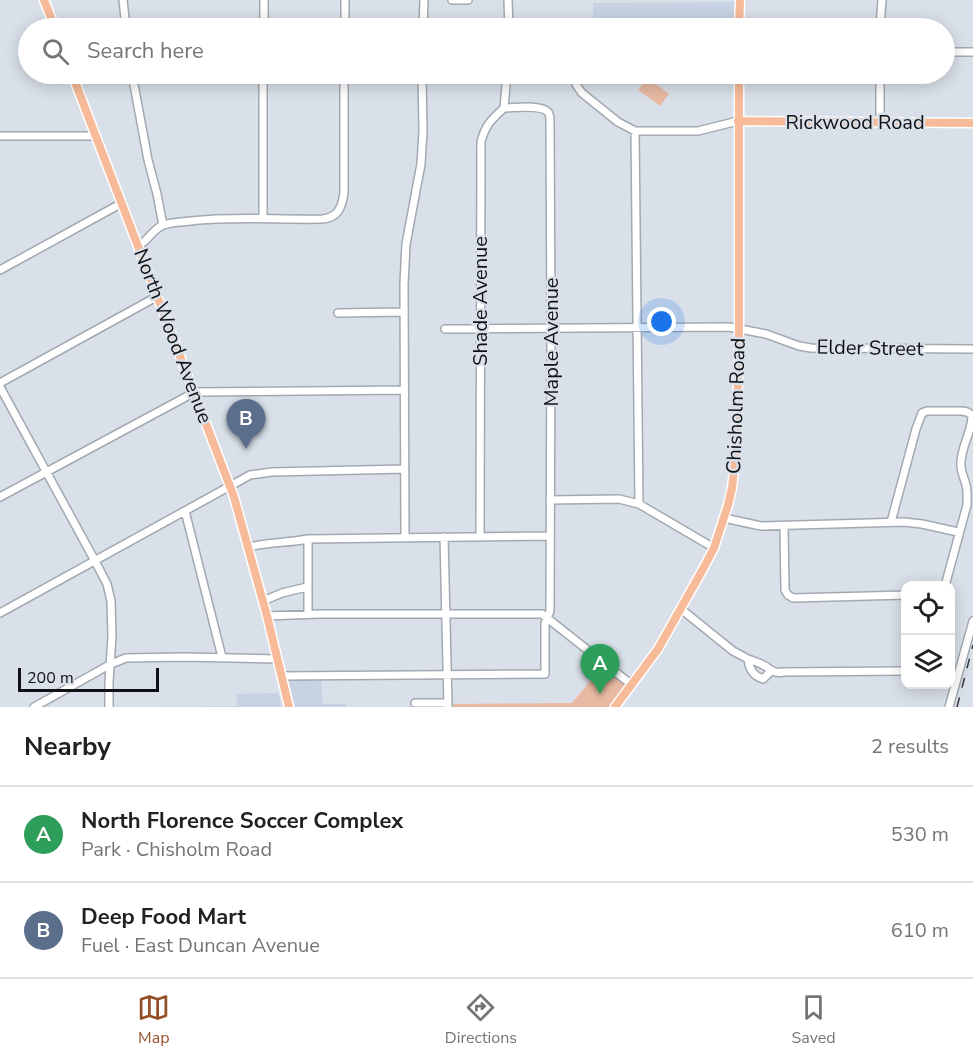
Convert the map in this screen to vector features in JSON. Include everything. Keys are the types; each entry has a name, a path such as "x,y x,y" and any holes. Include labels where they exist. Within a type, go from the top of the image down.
{"main road":[{"path":"44,0 51,18"},
{"path":"739,18 740,0"},
{"name":"North Wood Avenue","path":"76,84 240,514 289,707"},
{"name":"Chisholm Road","path":"615,707 658,649 714,548 732,488 736,454 739,329 739,84"},
{"name":"Rickwood Road","path":"738,121 973,123"}],"street":[{"path":"123,0 125,18"},
{"path":"264,0 264,18"},
{"path":"345,0 345,18"},
{"path":"423,18 424,0"},
{"path":"452,0 468,0"},
{"path":"508,0 509,18"},
{"path":"881,18 882,0"},
{"path":"955,52 973,52"},
{"path":"134,84 146,150 164,225"},
{"path":"263,84 263,219"},
{"path":"138,246 156,229 164,225 208,219 328,219 334,216 341,207 344,193 344,84"},
{"path":"405,537 404,284 406,244 421,164 422,84"},
{"path":"504,108 506,84"},
{"path":"577,84 582,93 618,122 635,131 698,131 738,121"},
{"path":"880,84 880,122"},
{"name":"Maple Avenue","path":"448,675 545,674 545,623 550,611 549,115 541,108 504,108"},
{"name":"Shade Avenue","path":"480,536 481,142 488,124 504,108"},
{"path":"635,131 639,504"},
{"path":"0,136 96,136"},
{"path":"0,270 122,203"},
{"path":"109,707 112,636 111,601 107,584 0,385 158,296"},
{"path":"338,313 404,312"},
{"name":"Elder Street","path":"446,328 729,327 766,334 811,348 973,349"},
{"path":"0,497 195,392 404,390"},
{"path":"891,522 922,413 927,411 967,412 972,415 960,460 961,472 968,493 946,581"},
{"path":"0,613 249,475 404,469"},
{"path":"550,500 619,499 639,504 714,548"},
{"path":"185,511 222,657"},
{"path":"724,518 761,526 891,522 922,524 958,532"},
{"path":"784,526 785,590 788,596 793,598 901,595"},
{"path":"249,546 308,539 550,536"},
{"path":"415,704 448,705 444,537"},
{"path":"308,539 308,615"},
{"path":"263,601 282,593 308,587"},
{"path":"681,609 733,651 777,673 901,671"},
{"path":"267,616 542,614 632,685"},
{"path":"949,707 973,621"},
{"path":"34,707 126,658 277,659"},
{"path":"748,659 749,668 757,677 763,679 771,671"},
{"path":"281,676 448,675"}],"shaded area":[{"path":"735,2 734,18 593,18 593,3"},
{"path":"643,84 656,84 669,94 660,106 638,90"},
{"path":"603,665 627,684 609,707 451,707 451,704 572,703"},
{"path":"288,678 321,678 323,704 346,704 346,707 295,707"},
{"path":"278,693 282,707 161,707 238,706 236,694"}],"railway":[{"path":"957,707 973,645"}],"place":[{"name":"Deep Food Mart","path":"246,449"},
{"name":"North Florence Soccer Complex","path":"600,694"}]}
